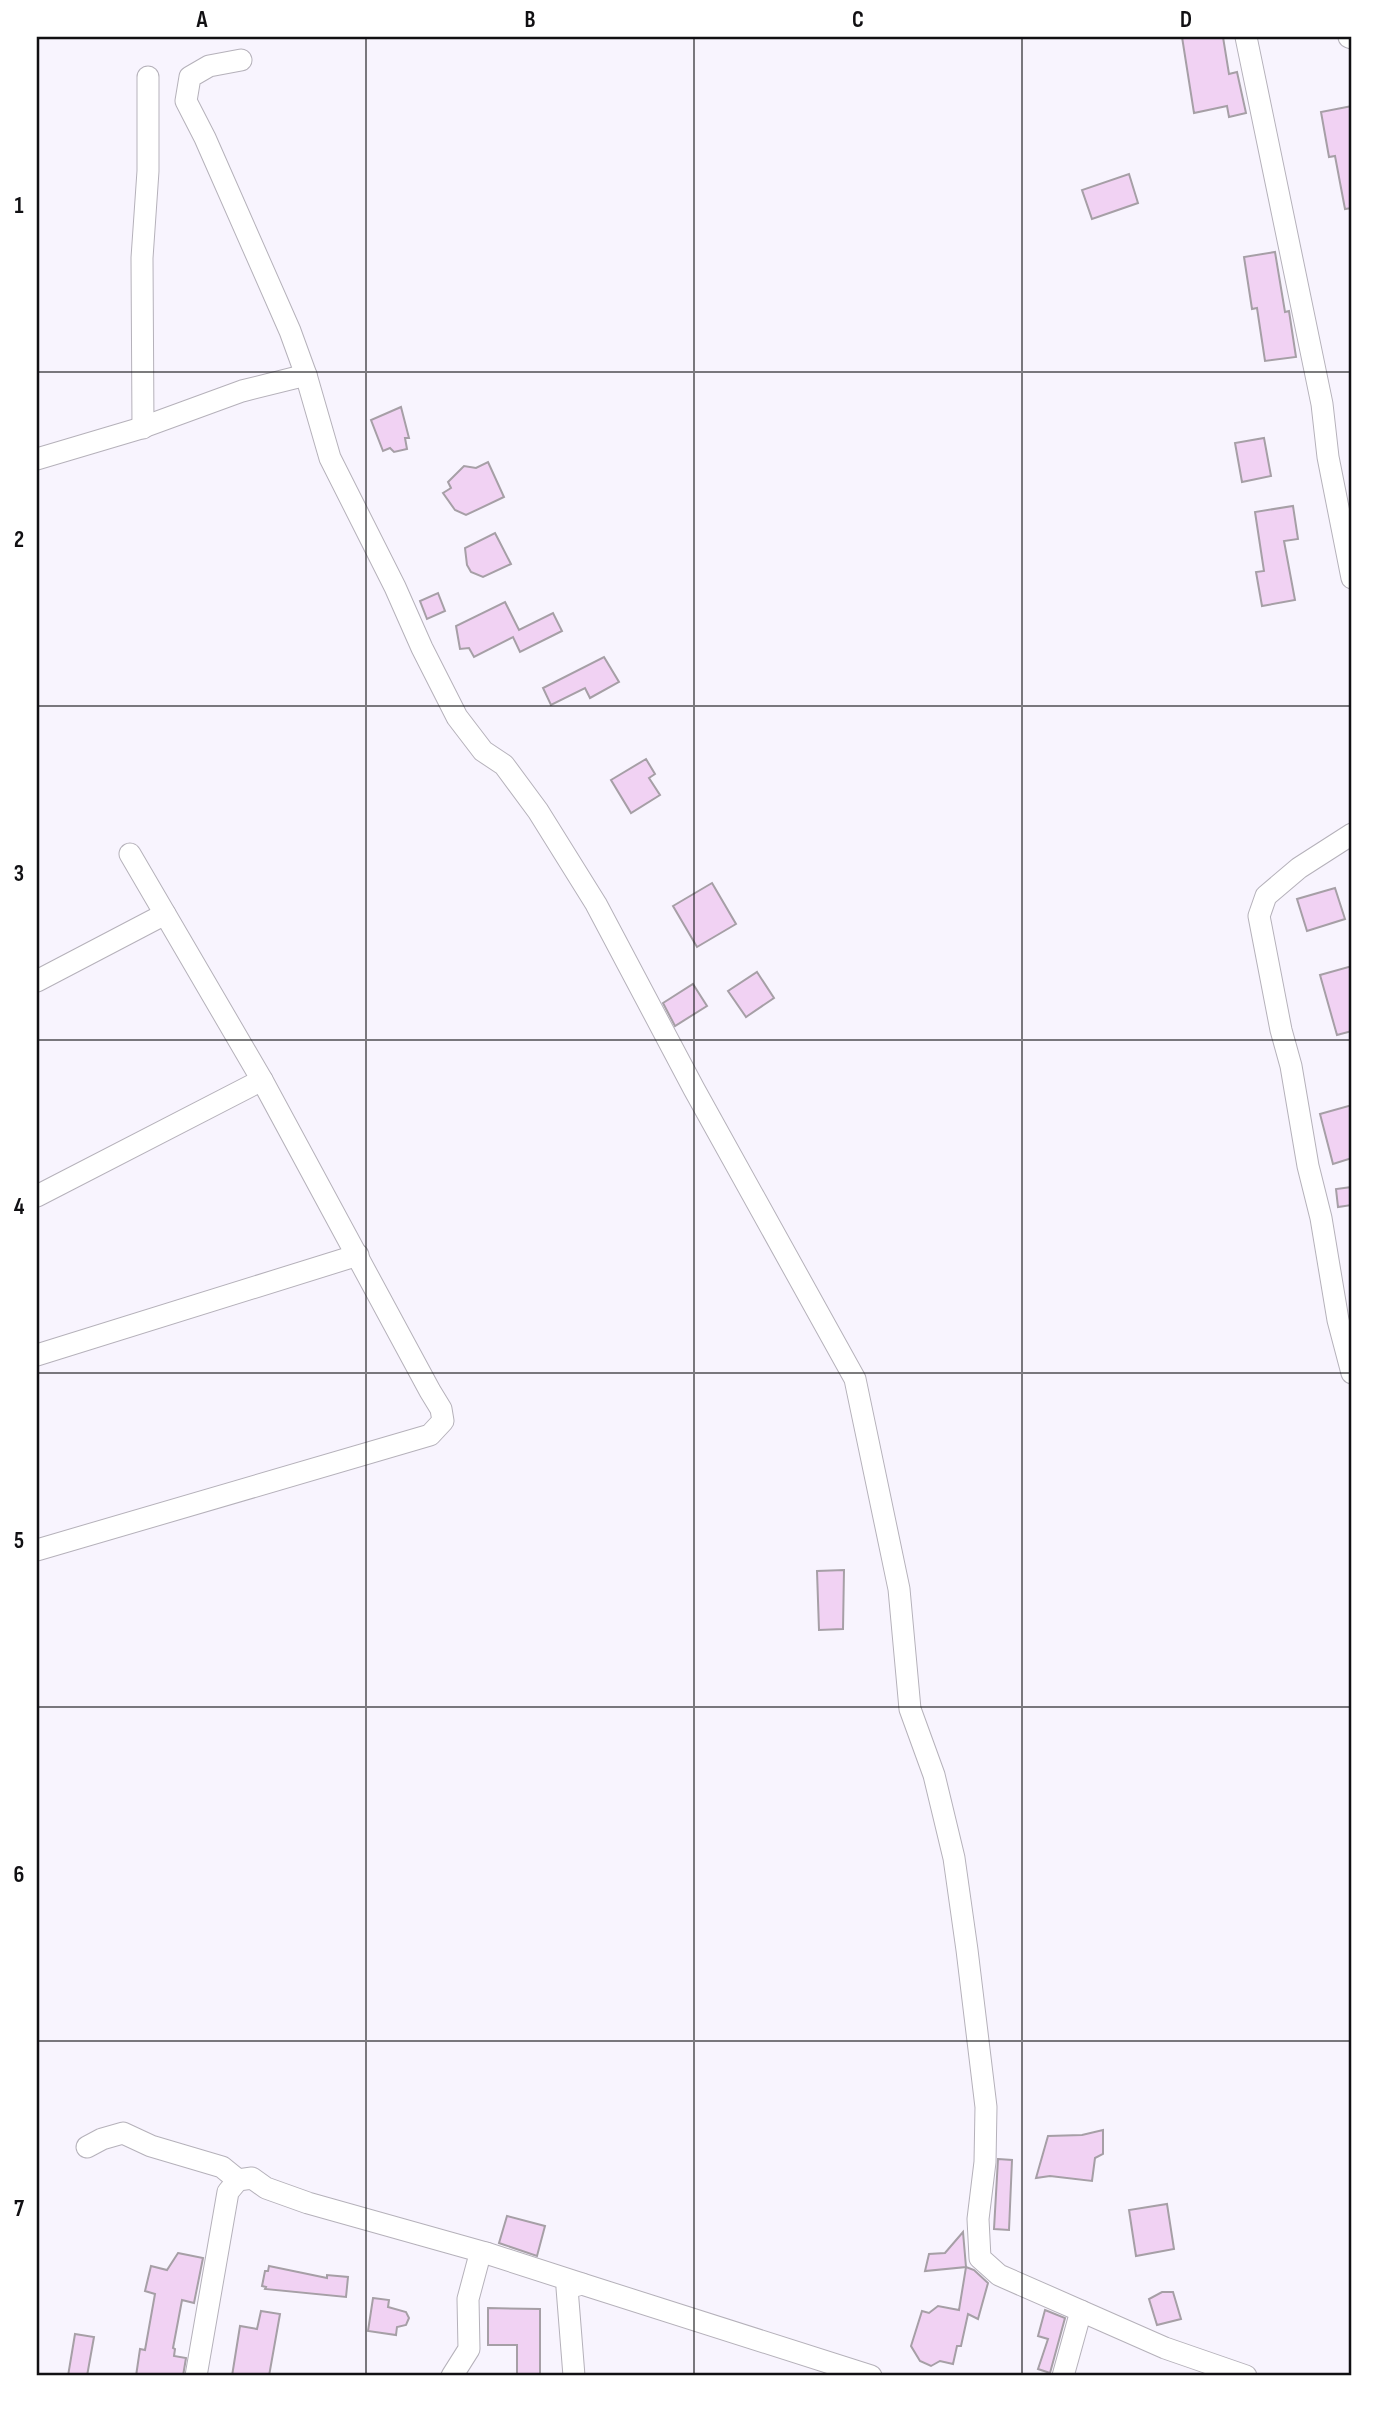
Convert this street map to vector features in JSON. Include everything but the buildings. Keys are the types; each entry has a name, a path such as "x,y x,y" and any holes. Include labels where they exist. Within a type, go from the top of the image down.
{"street":[{"path":"1246,37 1322,404 1328,457 1352,578"},
{"path":"241,60 209,66 190,76 186,101 290,331 330,457 457,717 484,751 503,765 538,811 596,904 694,1089 855,1379 899,1589 910,1709 934,1775 954,1858 986,2107 985,2162 978,2219 980,2258 999,2275 1166,2348 1246,2376"},
{"path":"143,428 142,258 148,171 148,77"},
{"path":"37,459 143,428 242,391 306,375"},
{"path":"1352,834 1299,869 1266,896 1259,916 1281,1030 1291,1066 1308,1166 1321,1218 1338,1320 1352,1373"},
{"path":"37,1550 429,1435 443,1421 441,1409 262,1080 130,854"},
{"path":"37,981 165,914"},
{"path":"37,1196 262,1080"},
{"path":"37,1355 358,1255"},
{"path":"87,2147 123,2133 151,2146 222,2167 238,2180"},
{"path":"196,2376 229,2192 238,2180 252,2178 266,2188 308,2203 486,2253 870,2376"},
{"path":"452,2376 469,2349 468,2299 479,2258 486,2253"},
{"path":"574,2376 567,2288 582,2284"},
{"path":"1063,2376 1081,2311"}]}
